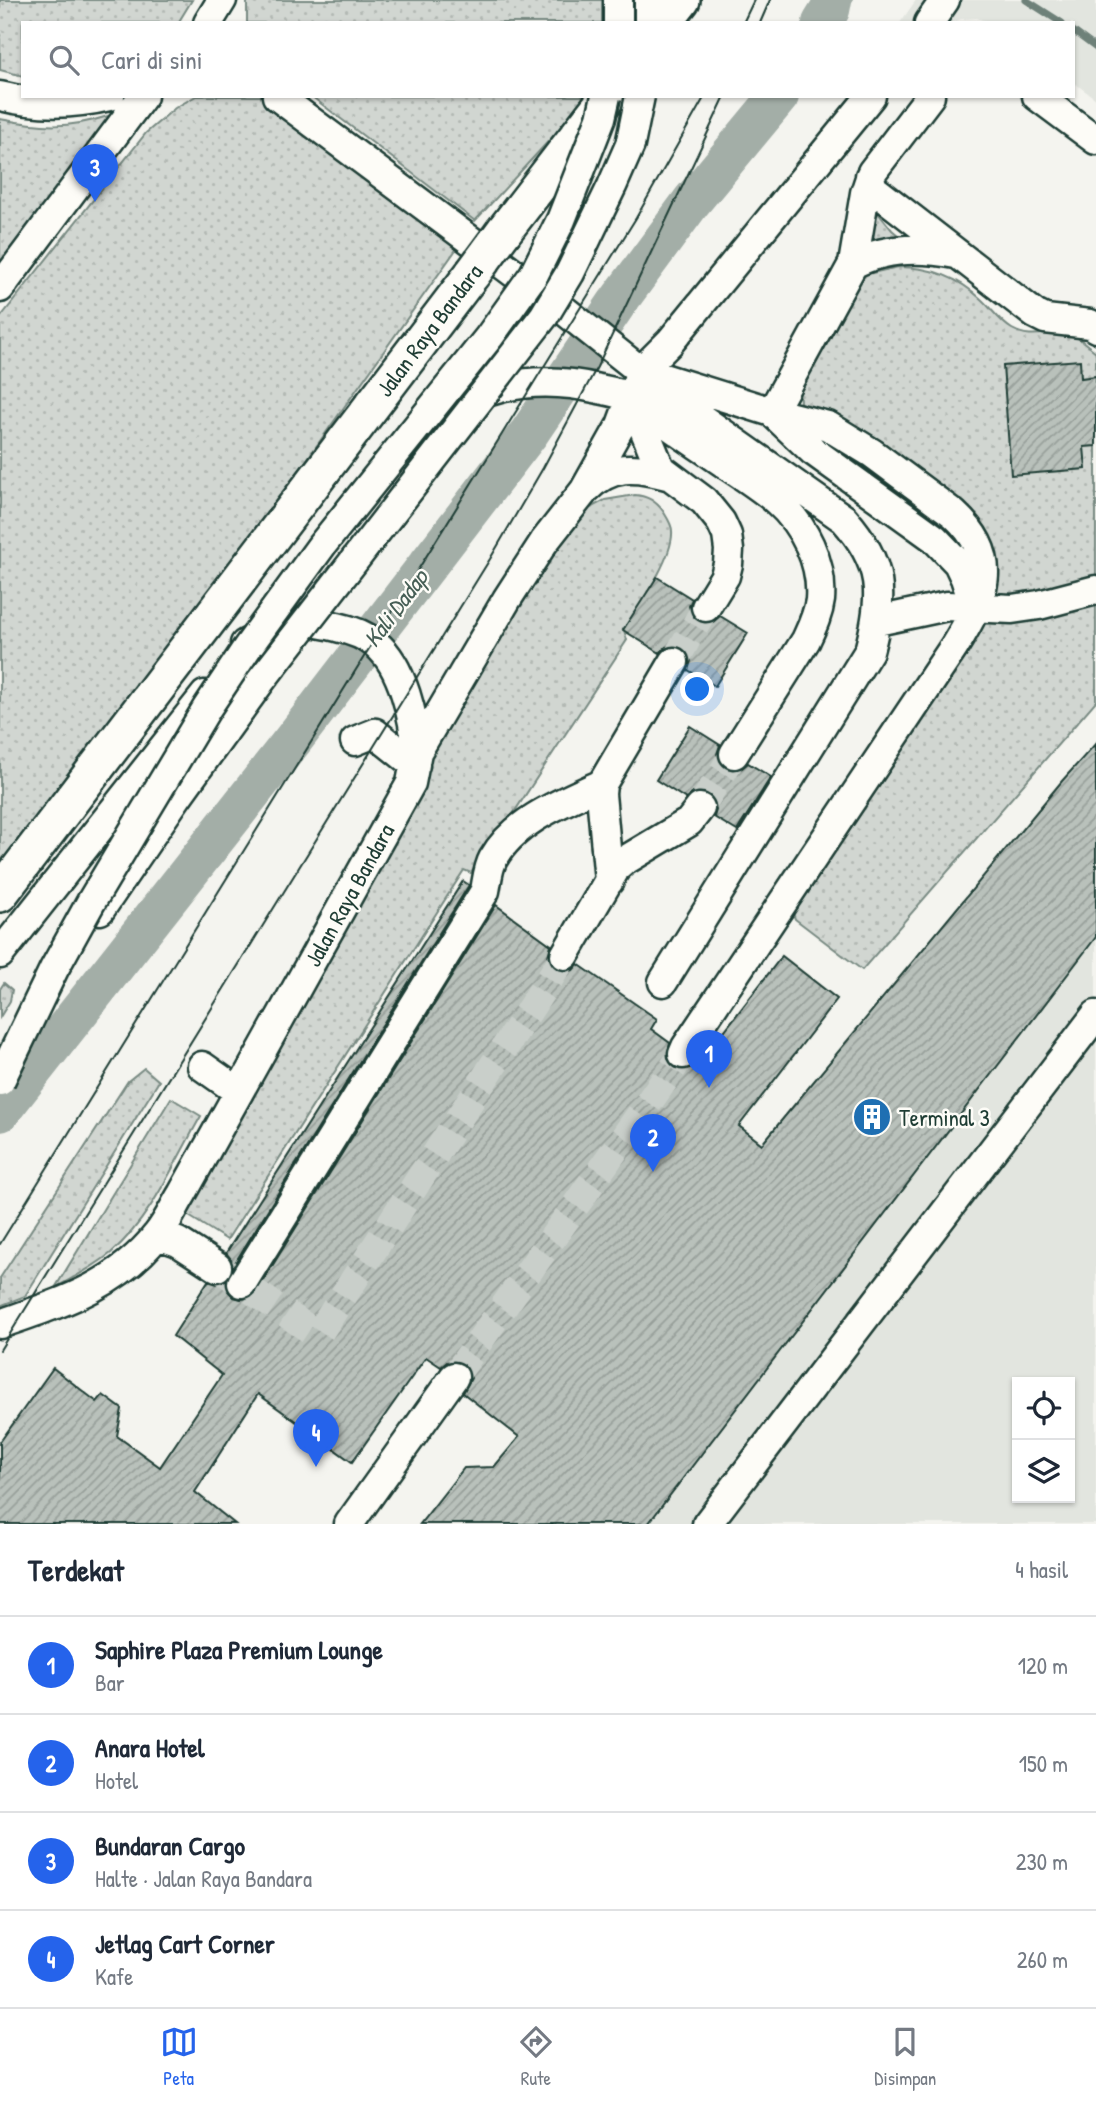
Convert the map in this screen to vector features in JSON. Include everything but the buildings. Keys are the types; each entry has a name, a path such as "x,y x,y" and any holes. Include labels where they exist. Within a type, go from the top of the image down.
{"main road":[{"path":"666,21 682,0"},
{"name":"Jalan Raya Bandara","path":"0,894 605,98"}],"street":[{"path":"209,21 223,0"},
{"path":"223,0 227,21"},
{"path":"618,0 618,21"},
{"path":"649,0 649,21"},
{"path":"0,96 50,104 101,98"},
{"path":"0,288 142,98"},
{"path":"280,98 565,311 691,411 844,519 870,554 879,592 877,621 869,651 663,982"},
{"name":"Jalan Raya Bandara","path":"0,1081 54,969 91,902 207,708 240,658 322,545 489,337 534,274 561,220 606,98"},
{"path":"0,1052 260,682 544,316 570,273 617,176 630,145 640,98"},
{"path":"641,371 670,341 869,98"},
{"path":"772,412 853,264 864,193 870,176 928,98"},
{"path":"1040,98 1096,140"},
{"path":"870,176 875,190 1035,314 1045,319 1090,324 1096,328"},
{"path":"853,264 880,253 918,248 959,255"},
{"path":"641,371 772,412 828,426 872,453 931,496 966,525 983,554 983,586 975,608 954,647 686,1047 684,1054"},
{"name":"Jalan Raya Bandara","path":"0,1324 66,1301 111,1279 158,1235 411,783 416,759 507,599 544,542 584,491 621,425 641,371"},
{"path":"0,954 245,644 428,430 464,401 487,391 514,385 553,382 576,384 631,397 776,501 798,523 811,549 818,573 820,600 815,621 806,640 734,754"},
{"path":"631,397 660,468 713,510 727,536 728,564 725,576 706,607"},
{"path":"772,412 813,450 934,538 958,563 971,591 975,608"},
{"path":"853,478 872,453"},
{"path":"584,491 595,480 626,468 642,468 667,475"},
{"path":"912,521 931,496"},
{"path":"877,621 947,606 1012,609 1096,590"},
{"path":"245,644 287,625 301,622 320,622 351,631 377,644 400,681 410,709 416,759"},
{"path":"609,881 602,784 674,662"},
{"path":"355,741 375,733 416,759"},
{"path":"242,1283 485,891 492,861 511,835 555,806 602,784"},
{"path":"565,955 617,868 624,861 689,822 700,808"},
{"path":"708,1524 1096,1015"},
{"path":"202,1066 239,1092"},
{"path":"158,1235 178,1242 217,1267"},
{"path":"349,1524 454,1377"}],"shaded area":[{"path":"0,0 192,0 179,21 21,21 21,75 0,70"},
{"path":"247,0 656,0 640,21 247,21"},
{"path":"916,0 1096,0 1096,99 1075,83 1075,21 985,21 977,18 956,21 901,21"},
{"path":"192,98 274,98 460,244 259,527 0,866 0,318 146,133 175,108"},
{"path":"314,98 584,98 567,121 475,221"},
{"path":"108,116 114,128 0,279 0,119 29,124 67,125"},
{"path":"879,214 905,241 862,249 867,216"},
{"path":"898,267 932,271 953,279 972,291 1012,329 1034,335 1070,334 1096,352 1096,577 1046,592 991,598 990,555 804,410 800,402 799,387 859,276"},
{"path":"635,495 657,504 669,520 672,531 671,542 661,568 624,630 627,640 494,843 471,873 464,870 227,1240 184,1213 426,766 531,578 586,510 605,500"},
{"path":"1096,600 1096,701 862,970 795,919 793,913 974,623 1021,620"},
{"path":"1096,743 1096,1524 420,1524 464,1468 494,1466 622,1316"},
{"path":"4,983 12,990 10,1001 0,1017 0,989"},
{"path":"144,1068 159,1081 25,1296 0,1306 0,1278 128,1081"},
{"path":"171,1098 201,1116 161,1189 126,1239 91,1267 55,1288"}],"waterway":[{"name":"Kali Dadap","path":"823,21 832,0"},
{"path":"830,10 849,0"},
{"path":"1026,0 1059,21"},
{"path":"1075,32 1096,48"},
{"name":"Kali Dadap","path":"0,1112 293,740 529,433 617,303 692,201 777,98"}],"tunnel":[{"path":"674,662 706,607"},
{"path":"700,808 734,754"},
{"path":"217,1267 318,1335 565,955"},
{"path":"454,1377 683,1054"}],"tram line":[{"path":"744,21 754,0"},
{"path":"761,21 770,0"},
{"path":"0,1244 636,218 704,98"},
{"path":"0,1350 490,559 543,468 597,367 724,98"}],"place":[{"name":"Bundaran Cargo","path":"95,202"},
{"name":"Saphire Plaza Premium Lounge","path":"709,1088"},
{"name":"Terminal 3","path":"872,1117"},
{"name":"Anara Hotel","path":"653,1172"},
{"name":"Jetlag Cart Corner","path":"316,1467"}]}
